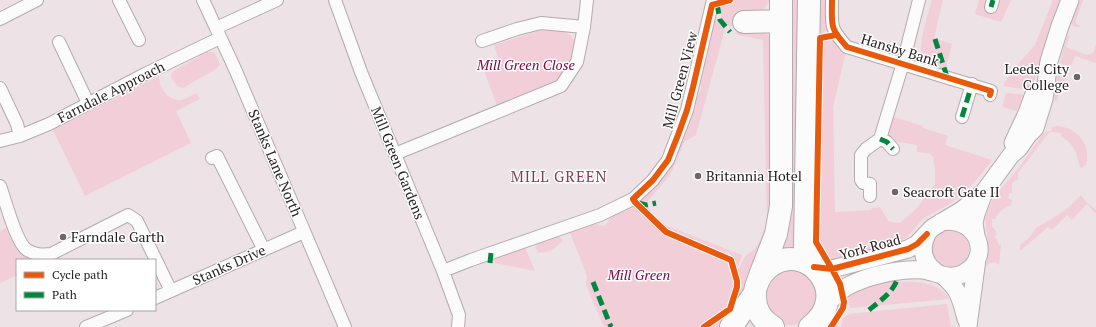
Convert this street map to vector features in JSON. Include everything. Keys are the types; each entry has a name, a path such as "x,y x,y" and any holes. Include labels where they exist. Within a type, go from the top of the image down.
{"highway":[{"path":"809,0 804,246 813,267"},
{"path":"744,22 781,10 781,206 776,234 757,286 755,302 758,310 768,324 773,327"},
{"path":"731,327 757,286 763,272 779,261 790,259 804,261 813,267 819,272 825,283 827,289 819,318"}],"street":[{"path":"0,19 37,0"},
{"path":"119,0 139,40"},
{"name":"Stanks Lane North","path":"203,0 345,327"},
{"name":"Farndale Approach","path":"0,141 20,136 49,124 277,0"},
{"name":"Mill Green Gardens","path":"335,0 361,72 443,271 459,315 458,327"},
{"path":"395,154 561,86 577,62 584,27 587,0"},
{"name":"Mill Green View","path":"443,271 600,216 633,199 653,180 668,160 687,110 713,0"},
{"name":"Hansby Bank","path":"832,0 832,26 836,35 847,47 991,90 990,95"},
{"path":"870,196 870,184 863,183 861,180 861,155 866,149 880,139 903,63 919,0"},
{"name":"York Road","path":"813,267 832,269 908,249 917,244 932,228 962,210 984,192 1011,155 1012,145 1028,113 1041,76 1049,61 1070,0"},
{"path":"482,41 541,22 584,27"},
{"path":"59,42 88,103"},
{"path":"962,117 972,84"},
{"path":"0,88 17,124 20,136"},
{"path":"880,139 887,142 893,149"},
{"path":"212,158 217,156 264,250"},
{"path":"0,186 19,240 26,249 39,255 51,254 128,215 137,221 155,259"},
{"name":"York Road","path":"968,327 978,245 974,223 984,192"},
{"path":"941,222 949,221 961,223 971,230 976,236"},
{"name":"Stanks Drive","path":"156,298 304,232"},
{"name":"York Road","path":"927,234 922,249 927,264 934,271 952,283 958,291 968,327"},
{"path":"819,318 847,287 870,278 895,272 914,270 956,276 964,274 971,268 977,258"},
{"path":"156,260 171,291"},
{"path":"86,327 125,311"}],"green space":[{"path":"715,0 769,0 762,12 741,20 730,27 722,19 719,2"},
{"path":"789,0 802,0 800,248 779,252"},
{"path":"815,0 827,0 829,29 817,36 814,243 827,261 818,256 812,238"},
{"path":"932,0 943,0 934,38 952,44 945,70 933,66 923,58 921,53 922,39"},
{"path":"979,0 1011,0 1001,22 975,14"},
{"path":"1053,0 1062,0 1031,90 1003,86 1011,72 1035,45"},
{"path":"1080,0 1083,0 1075,23 1081,26 1075,27 1071,24"},
{"name":"Mill Green","path":"715,7 716,20 725,29 696,135 685,141 670,175 647,202 652,213 663,224 742,255 738,267 730,254 725,252 730,258 723,255 721,258 729,264 734,283 732,296 725,309 699,327 604,327 586,285 587,276 569,230 593,222 601,226 606,225 610,217 653,185 701,89 701,84 698,80"},
{"name":"Mill Green Close","path":"564,30 575,40 571,63 553,85 498,108 481,63 498,57 494,45 538,31"},
{"path":"739,30 764,31 768,35 771,42 774,208 740,300 723,327 709,327 730,312 733,308 742,287 738,270 746,255 753,251 761,239 767,222 763,40 735,34"},
{"path":"1068,36 1070,36 1066,47 1087,55 1093,53 1096,45 1096,63 1075,56 1056,102 1053,96 1064,46"},
{"path":"822,40 836,41 846,51 833,107 835,212 871,210 872,208 880,207 889,222 900,223 917,208 935,184 933,157 929,153 917,152 917,145 880,139 887,115 923,126 923,128 948,136 945,145 992,160 963,193 951,203 922,220 902,241 891,244 888,250 832,263 819,244"},
{"path":"207,52 214,52 220,64 216,69 183,88 177,86 171,77 172,72"},
{"path":"159,76 159,81 168,96 176,100 181,100 196,93 200,99 176,111 191,143 85,196 53,130"},
{"path":"1006,93 1024,95 1017,111 1002,107"},
{"path":"1057,126 1071,130 1081,138 1087,150 1086,165 1081,168 1080,167 1074,149 1070,143 1061,136 1062,133 1050,132 1047,135 1018,173 1018,179 1012,183 1012,193 1009,193 1008,198 1012,200 1011,205 1002,210 995,219 992,219 992,227 997,234 995,236 999,245 1001,244 999,265 992,262 986,266 989,252 985,219 993,198 1019,168 1042,135 1052,130 1052,127"},
{"path":"1081,195 1085,201 1096,210 1096,214 1087,204 1072,220 1067,215 1052,230 1048,227 1020,251 1020,245 1029,238 1036,228 1068,208"},
{"path":"6,228 18,251 28,259 16,259 16,275 0,283 0,231"},
{"path":"946,230 954,230 961,233 966,238 969,249 966,260 961,265 954,268 946,268 939,265 934,260 931,253 931,245 934,238 939,233"},
{"path":"556,235 563,240 558,245 552,250 541,253 538,252 535,247 538,242"},
{"path":"525,247 535,271 495,263 493,257"},
{"path":"778,268 808,270 822,296 811,316 803,323 788,325 777,323 768,315 761,290"},
{"path":"894,279 894,283 917,282 932,285 939,288 949,299 850,308 848,295 854,290"},
{"path":"947,304 951,327 841,327 843,318 849,314"}],"marked path":[{"path":"991,7 993,0"},
{"path":"717,4 720,20 730,32"},
{"path":"935,39 947,77"},
{"path":"962,117 972,84"},
{"path":"880,139 887,142 893,149"},
{"path":"638,203 646,205 656,203"},
{"path":"490,263 491,253"},
{"path":"869,310 889,293 897,280"},
{"path":"593,282 611,327"}],"cycle path":[{"path":"704,327 730,309 737,287 737,281 731,260 666,232 633,199 653,180 668,160 687,110 712,5 730,0"},
{"path":"832,0 832,21 834,30 847,47 991,91 990,95"},
{"path":"831,327 843,308 844,302 840,284 816,242 820,38 836,35"},
{"path":"814,267 832,269 908,249 917,244 927,234"}],"place":[{"name":"Leeds City College","path":"1077,77"},
{"name":"Britannia Hotel","path":"698,176"},
{"name":"Seacroft Gate II","path":"895,192"},
{"name":"Farndale Garth","path":"63,237"}],"district":[{"name":"MILL GREEN","path":"559,177"}]}
